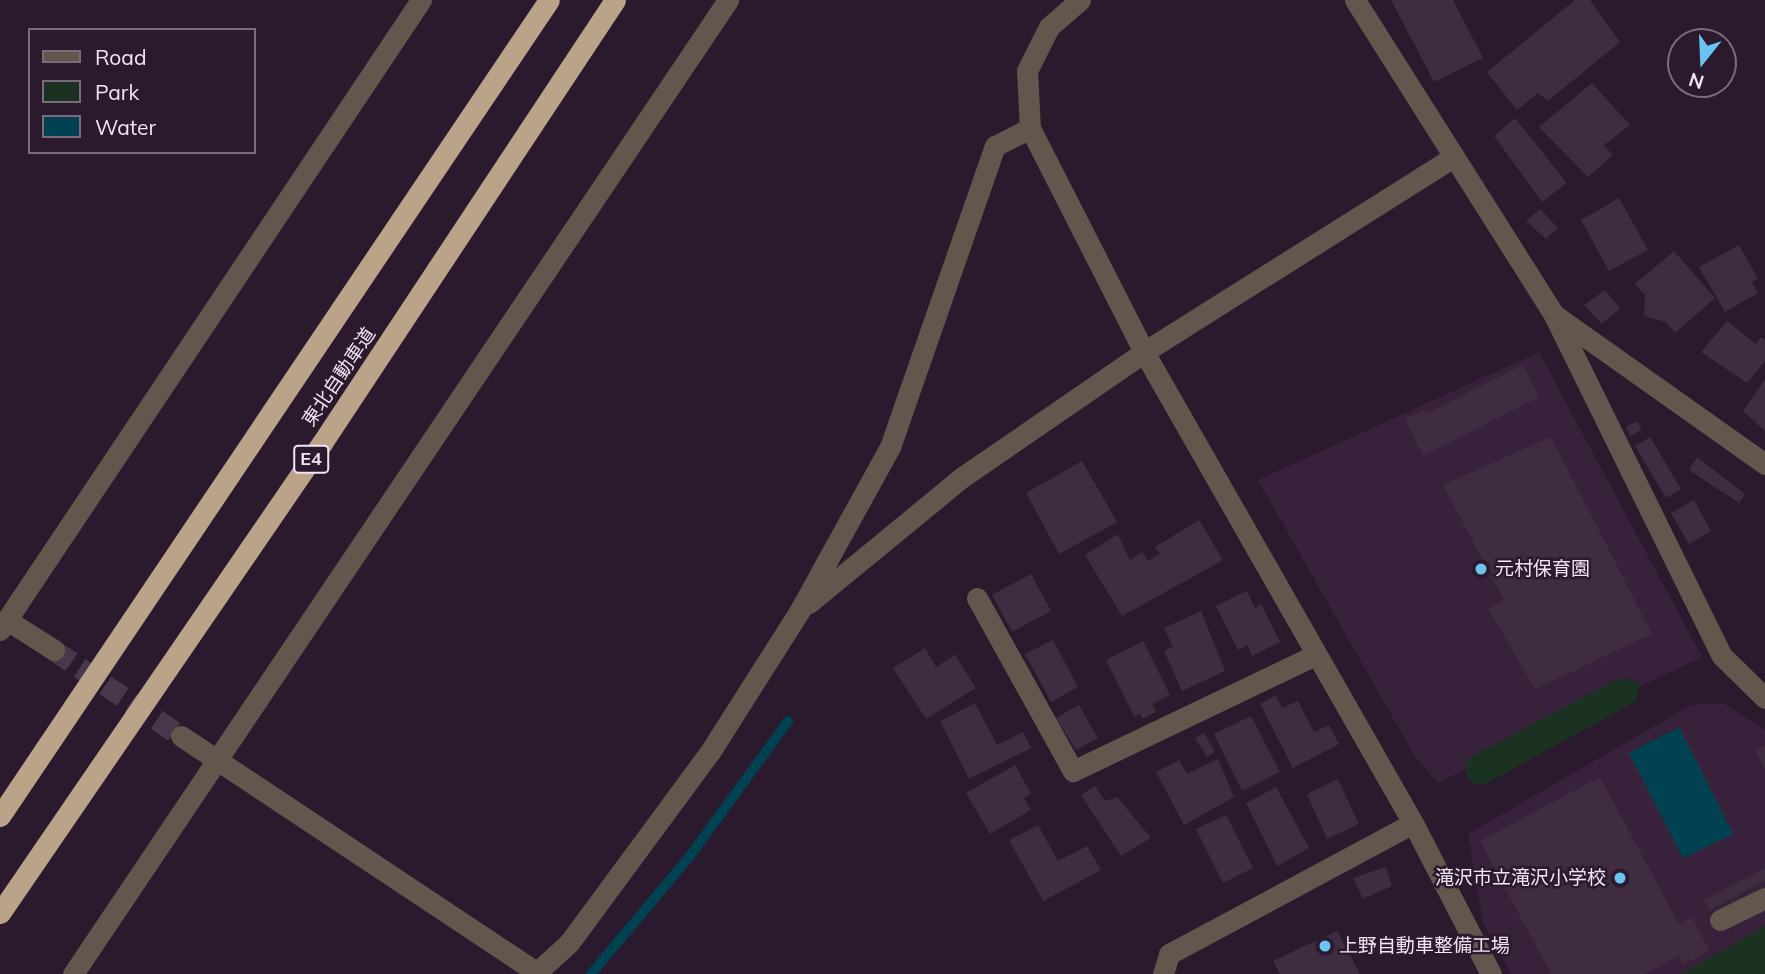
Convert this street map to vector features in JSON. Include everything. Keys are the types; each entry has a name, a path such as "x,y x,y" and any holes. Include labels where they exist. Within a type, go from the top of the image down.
{"highway":[{"name":"東北自動車道","path":"0,816 549,0"},
{"name":"東北自動車道","path":"0,913 322,443 615,0"}],"street":[{"path":"54,650 4,625 421,0"},
{"path":"73,974 728,0"},
{"path":"1080,0 1049,27 1027,72 1030,128 1144,352 1413,823 1491,974"},
{"path":"1355,0 1554,314 1722,656 1765,698"},
{"path":"181,736 215,762 537,973 569,943 701,763 800,610 890,447 995,146 1030,128"},
{"path":"800,610 961,478 1144,352 1454,157"},
{"path":"1554,314 1765,464"},
{"path":"977,598 1073,771 1315,655"},
{"path":"1163,974 1169,954 1413,823"},
{"path":"1720,920 1765,898"}],"shaded area":[{"name":"元村保育園","path":"1539,352 1702,657 1438,783 1414,755 1258,480"},
{"name":"滝沢市立滝沢小学校","path":"1723,703 1765,730 1765,974 1511,974 1483,922 1468,834 1691,705"}],"green space":[{"path":"1630,678 1640,684 1635,702 1487,783 1475,785 1467,777 1465,765 1472,756 1616,680"},
{"path":"1765,926 1765,974 1681,974"}],"water":[{"path":"1679,727 1733,834 1683,858 1629,753"}],"building":[{"path":"1391,0 1453,0 1483,58 1434,82"},
{"path":"1575,0 1590,0 1620,42 1548,101 1538,93 1517,110 1487,72"},
{"path":"1592,83 1630,125 1604,145 1613,155 1588,177 1539,127"},
{"path":"1515,118 1567,183 1542,202 1494,136"},
{"path":"1619,198 1648,250 1609,271 1581,220"},
{"path":"1540,209 1558,228 1546,239 1526,221"},
{"path":"1739,245 1758,279 1752,282 1758,293 1725,312 1699,267"},
{"path":"1674,251 1715,298 1675,333 1666,322 1644,316 1645,295 1635,284"},
{"path":"1605,290 1620,308 1602,324 1584,305"},
{"path":"1727,321 1756,344 1761,337 1765,340 1765,361 1747,383 1701,352"},
{"path":"1523,365 1539,397 1423,456 1405,419 1423,410 1426,414"},
{"path":"1765,379 1765,431 1743,411"},
{"path":"1637,421 1642,430 1630,436 1626,427"},
{"name":"元村保育園","path":"1551,437 1652,634 1535,689 1488,608 1504,600 1443,485"},
{"path":"1650,437 1681,489 1666,498 1635,446"},
{"path":"1697,457 1745,494 1739,503 1689,470"},
{"path":"1082,461 1117,522 1059,554 1026,493"},
{"path":"1694,500 1711,531 1689,544 1671,513"},
{"path":"1199,520 1223,560 1122,616 1085,555 1118,534 1130,560 1142,552 1148,561 1160,554 1155,547"},
{"path":"1031,574 1051,611 1012,632 992,595"},
{"path":"1247,591 1255,608 1261,604 1280,642 1252,656 1247,645 1238,650 1216,606"},
{"path":"1201,611 1225,671 1182,691 1164,651 1173,647 1164,628"},
{"path":"1053,640 1078,687 1051,702 1025,654"},
{"path":"1143,641 1170,695 1152,704 1156,712 1143,719 1140,714 1134,716 1106,660"},
{"path":"925,648 936,667 955,655 976,688 926,719 893,668"},
{"path":"1276,695 1282,708 1298,701 1314,732 1329,725 1339,744 1293,768 1260,704"},
{"path":"975,703 997,745 1023,732 1031,748 969,779 940,721"},
{"path":"1079,705 1098,738 1076,750 1056,718"},
{"path":"1251,716 1280,772 1242,791 1214,734"},
{"path":"1204,733 1215,752 1207,757 1195,738"},
{"path":"1765,745 1765,770 1755,750"},
{"path":"1218,759 1234,797 1184,825 1156,772 1179,760 1187,774"},
{"path":"1015,765 1031,794 1024,798 1031,810 990,834 966,793"},
{"path":"1600,777 1679,924 1692,917 1709,951 1683,965 1679,956 1645,974 1551,974 1480,841"},
{"path":"1338,779 1359,824 1327,839 1307,794"},
{"path":"1095,786 1105,801 1117,797 1151,838 1121,856 1081,795"},
{"path":"1276,787 1309,848 1277,866 1246,803"},
{"path":"1226,815 1253,868 1223,883 1196,829"},
{"path":"1038,825 1058,861 1087,846 1101,870 1043,901 1009,840"},
{"path":"1386,867 1392,886 1363,899 1353,878"},
{"path":"1765,868 1765,881 1709,910 1703,900"},
{"name":"上野自動車整備工場","path":"1337,931 1360,974 1280,974 1273,961"}],"waterway":[{"path":"591,974 690,856 788,721"}],"tunnel":[{"path":"54,650 181,736"}],"place":[{"name":"元村保育園","path":"1481,569"},
{"name":"滝沢市立滝沢小学校","path":"1620,878"},
{"name":"上野自動車整備工場","path":"1325,946"}]}
